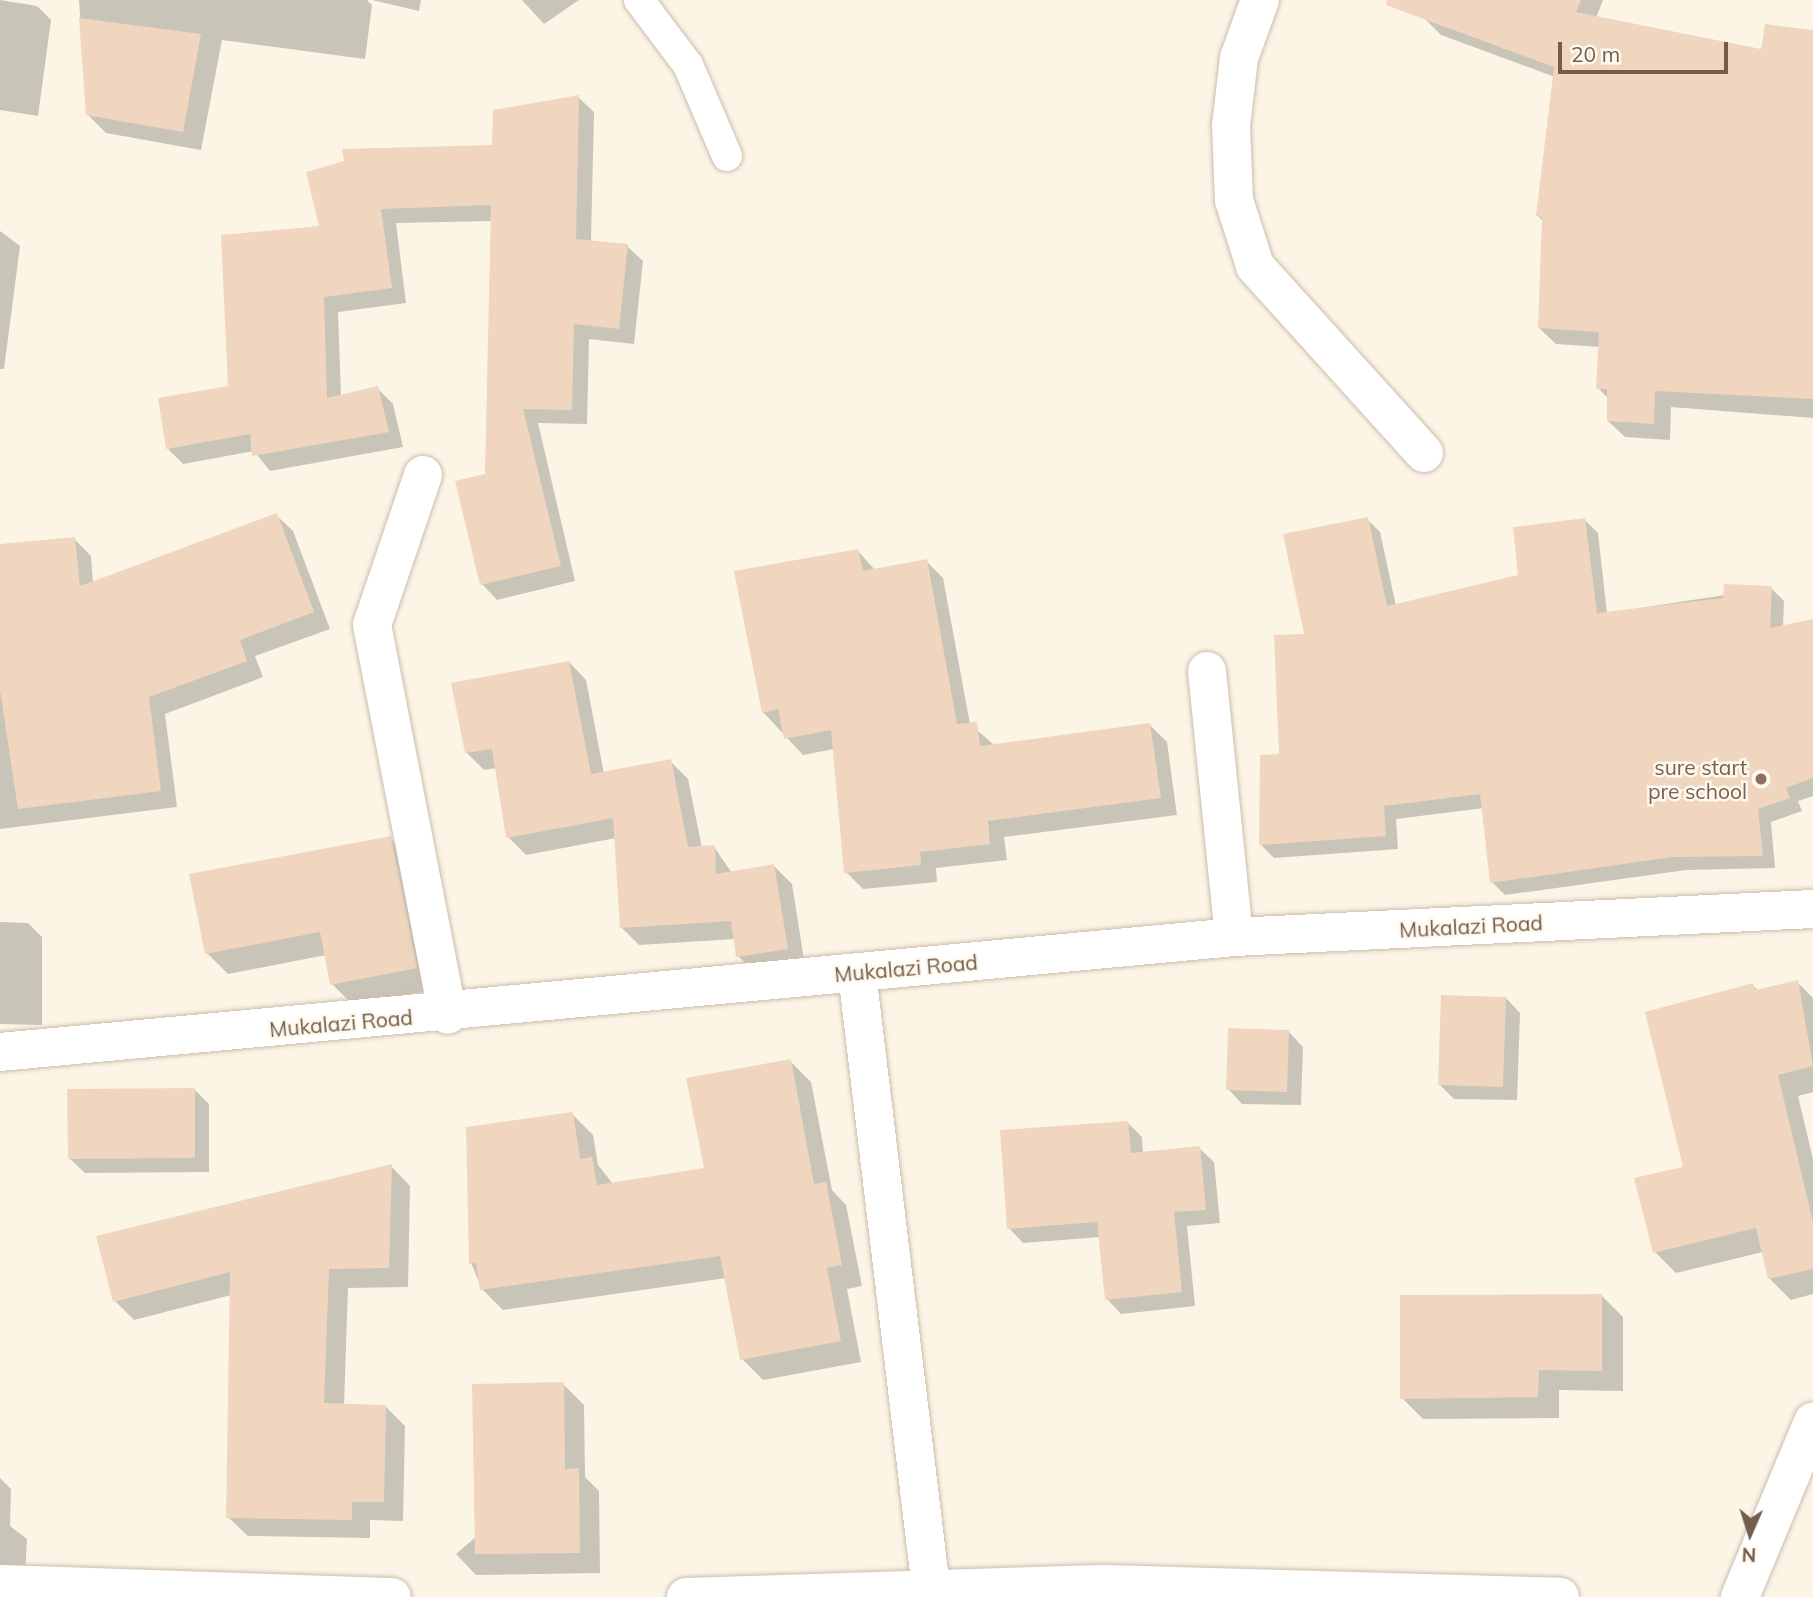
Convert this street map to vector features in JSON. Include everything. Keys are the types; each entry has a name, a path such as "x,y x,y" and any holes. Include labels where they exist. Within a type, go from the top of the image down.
{"street":[{"path":"1260,0 1239,58 1231,126 1234,200 1255,266 1424,453"},
{"path":"424,475 372,625 448,1015"},
{"path":"1207,671 1234,937"},
{"name":"Mukalazi Road","path":"0,1052 448,1015 1234,937 1808,920"},
{"path":"857,973 931,1589"},
{"path":"1740,1597 1813,1422"},
{"path":"0,1584 392,1597"},
{"path":"686,1597 1106,1584 1560,1597"}],"lane":[{"path":"639,0 688,65 727,156"}],"building":[{"path":"1387,0 1581,0 1576,12 1761,49 1765,24 1813,30 1813,399 1655,391 1654,424 1607,421 1607,389 1596,389 1599,332 1538,328 1542,217 1536,216 1554,67 1386,5"},
{"path":"79,18 201,34 183,132 86,115"},
{"path":"579,95 576,239 628,244 619,329 574,324 572,410 523,409 561,566 480,585 455,481 485,474 491,205 381,209 392,288 324,297 327,398 378,386 389,432 252,456 250,434 166,449 158,398 228,386 221,235 319,226 306,172 344,161 342,149 492,145 493,110"},
{"path":"277,513 314,612 240,640 247,661 149,697 161,791 18,809 0,690 0,544 75,537 80,586"},
{"path":"1368,517 1387,606 1518,575 1513,527 1585,518 1597,613 1723,598 1724,584 1772,586 1770,628 1813,619 1813,778 1786,788 1790,798 1758,809 1763,856 1672,857 1490,883 1480,794 1384,806 1386,836 1259,845 1260,755 1279,754 1274,635 1304,634 1283,534"},
{"path":"858,549 863,571 927,559 957,724 977,722 980,746 1150,723 1161,798 988,821 990,844 920,852 921,865 844,873 831,730 784,739 778,709 762,713 734,571"},
{"path":"569,661 591,774 671,759 688,847 715,845 716,874 774,864 788,949 736,957 731,921 620,928 613,818 506,838 492,749 465,753 451,683"},
{"path":"391,836 417,968 330,985 320,932 205,954 189,874"},
{"path":"1798,980 1813,1066 1778,1075 1813,1222 1813,1269 1768,1279 1756,1228 1653,1253 1634,1178 1683,1167 1645,1012 1753,983 1755,990"},
{"path":"1441,995 1506,997 1503,1087 1438,1085"},
{"path":"1228,1028 1289,1030 1287,1092 1226,1090"},
{"path":"791,1059 814,1184 826,1182 842,1265 827,1268 841,1341 740,1360 720,1256 480,1290 476,1263 469,1264 466,1127 573,1112 580,1159 592,1157 597,1185 704,1168 686,1078"},
{"path":"195,1088 195,1158 68,1159 67,1089"},
{"path":"1128,1121 1131,1153 1200,1146 1206,1210 1174,1212 1182,1292 1105,1300 1097,1222 1007,1229 1000,1130"},
{"path":"392,1164 389,1268 329,1269 324,1403 386,1405 384,1502 352,1502 352,1520 226,1518 230,1272 113,1302 96,1236"},
{"path":"1602,1294 1602,1371 1539,1370 1538,1397 1400,1399 1400,1295"},
{"path":"564,1382 565,1469 579,1468 580,1553 475,1554 472,1384"}],"place":[{"name":"sure start pre school","path":"1761,779"}]}
